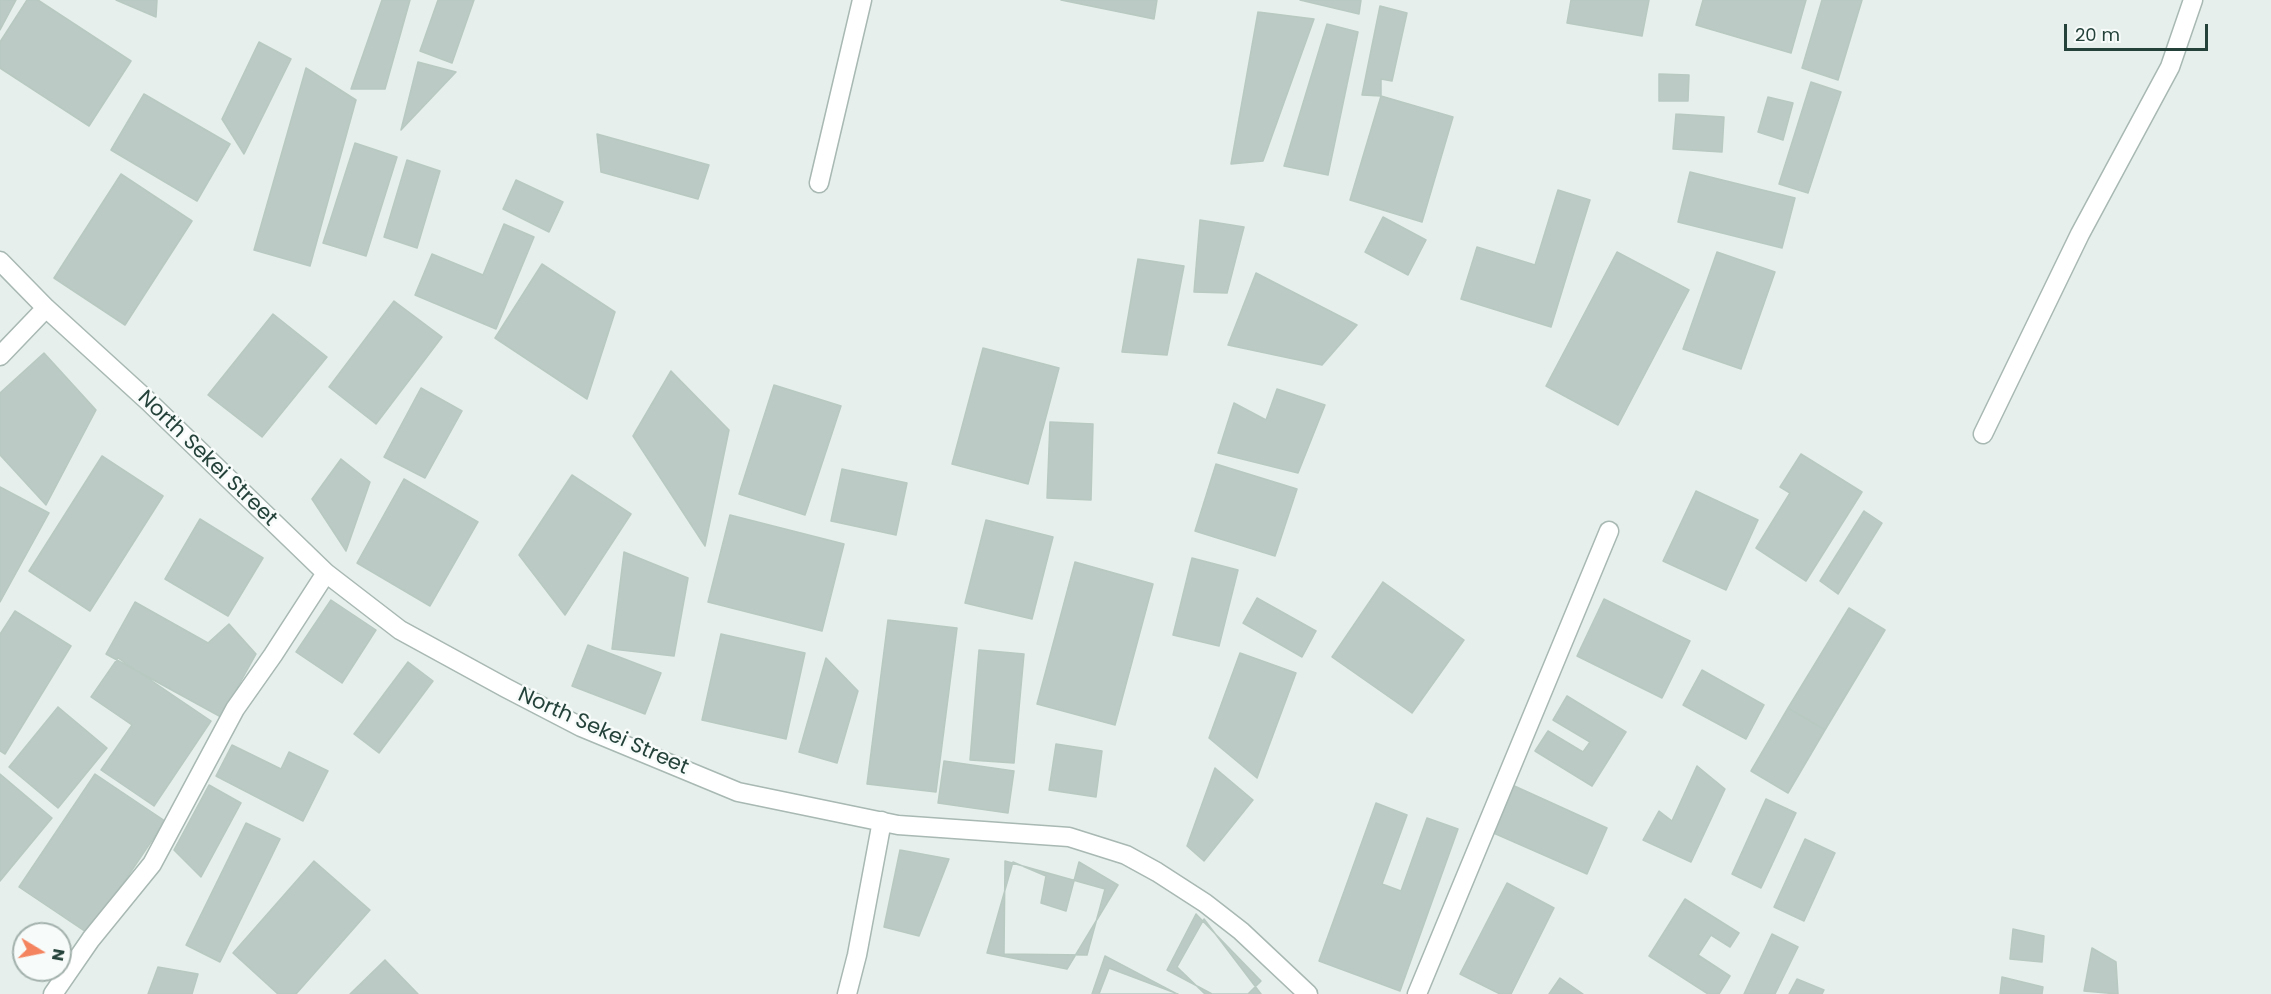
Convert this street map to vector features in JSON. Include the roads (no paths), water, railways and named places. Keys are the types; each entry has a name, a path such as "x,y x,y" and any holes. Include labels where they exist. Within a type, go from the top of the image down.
{"street":[{"path":"819,183 862,0"},
{"path":"1983,434 2080,234 2170,67 2193,0"},
{"name":"North Sekei Street","path":"0,261 46,308 148,401 326,573 400,630 581,727 738,792 898,825 1069,837 1126,855 1205,903 1241,931 1308,994"},
{"path":"0,356 46,308"},
{"path":"1417,994 1608,531"},
{"path":"53,994 92,939 152,864 235,709 326,573"},
{"path":"847,994 857,956 882,821"}]}
